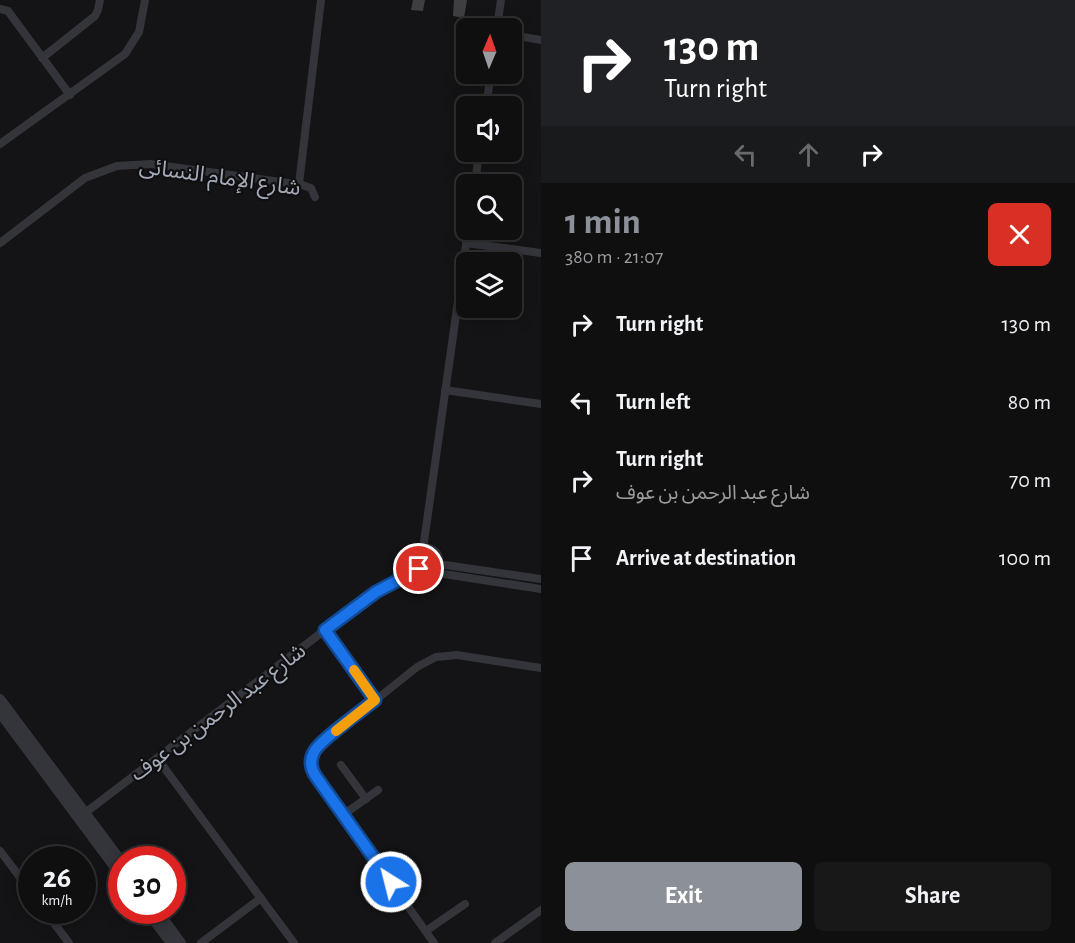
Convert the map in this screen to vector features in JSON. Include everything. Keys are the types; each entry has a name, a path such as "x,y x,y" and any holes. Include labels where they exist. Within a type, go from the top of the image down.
{"street":[{"path":"42,57 95,16 100,0"},
{"path":"0,144 125,54 139,32 145,0"},
{"path":"299,184 321,0"},
{"path":"498,18 501,0"},
{"path":"0,9 8,11 70,94"},
{"path":"522,37 541,40"},
{"name":"شارع الإمام النسائى","path":"0,243 86,178 117,166 151,164 299,184 311,188 315,197"},
{"path":"423,549 466,240"},
{"path":"466,243 541,253"},
{"path":"445,390 541,404"},
{"path":"439,564 437,553 429,548 423,549 415,559 419,569 424,572 541,588"},
{"path":"431,572 439,564"},
{"path":"439,564 541,579"},
{"name":"شارع عبد الرحمن بن عوف","path":"81,816 376,592 419,569"},
{"path":"325,630 375,700"},
{"path":"434,943 313,772 311,766 313,753 317,747 417,667 436,657 457,655 541,668"},
{"path":"0,699 108,856"},
{"path":"0,713 81,816 108,846"},
{"path":"157,758 294,943"},
{"path":"341,765 366,799"},
{"path":"343,815 378,790"},
{"path":"0,851 18,875"},
{"path":"201,943 261,898"},
{"path":"426,931 465,904"},
{"path":"495,943 541,910"},
{"path":"55,924 69,943"},
{"path":"157,924 171,943"},
{"path":"167,924 181,943"}],"building":[{"path":"413,0 425,0 423,11 411,10"},
{"path":"454,0 467,0 464,18 453,16"}],"slow traffic":[{"path":"336,731 375,700 354,670"}],"route":[{"path":"391,882 313,772 311,759 317,747 375,700 325,630 376,592 419,569"}]}
